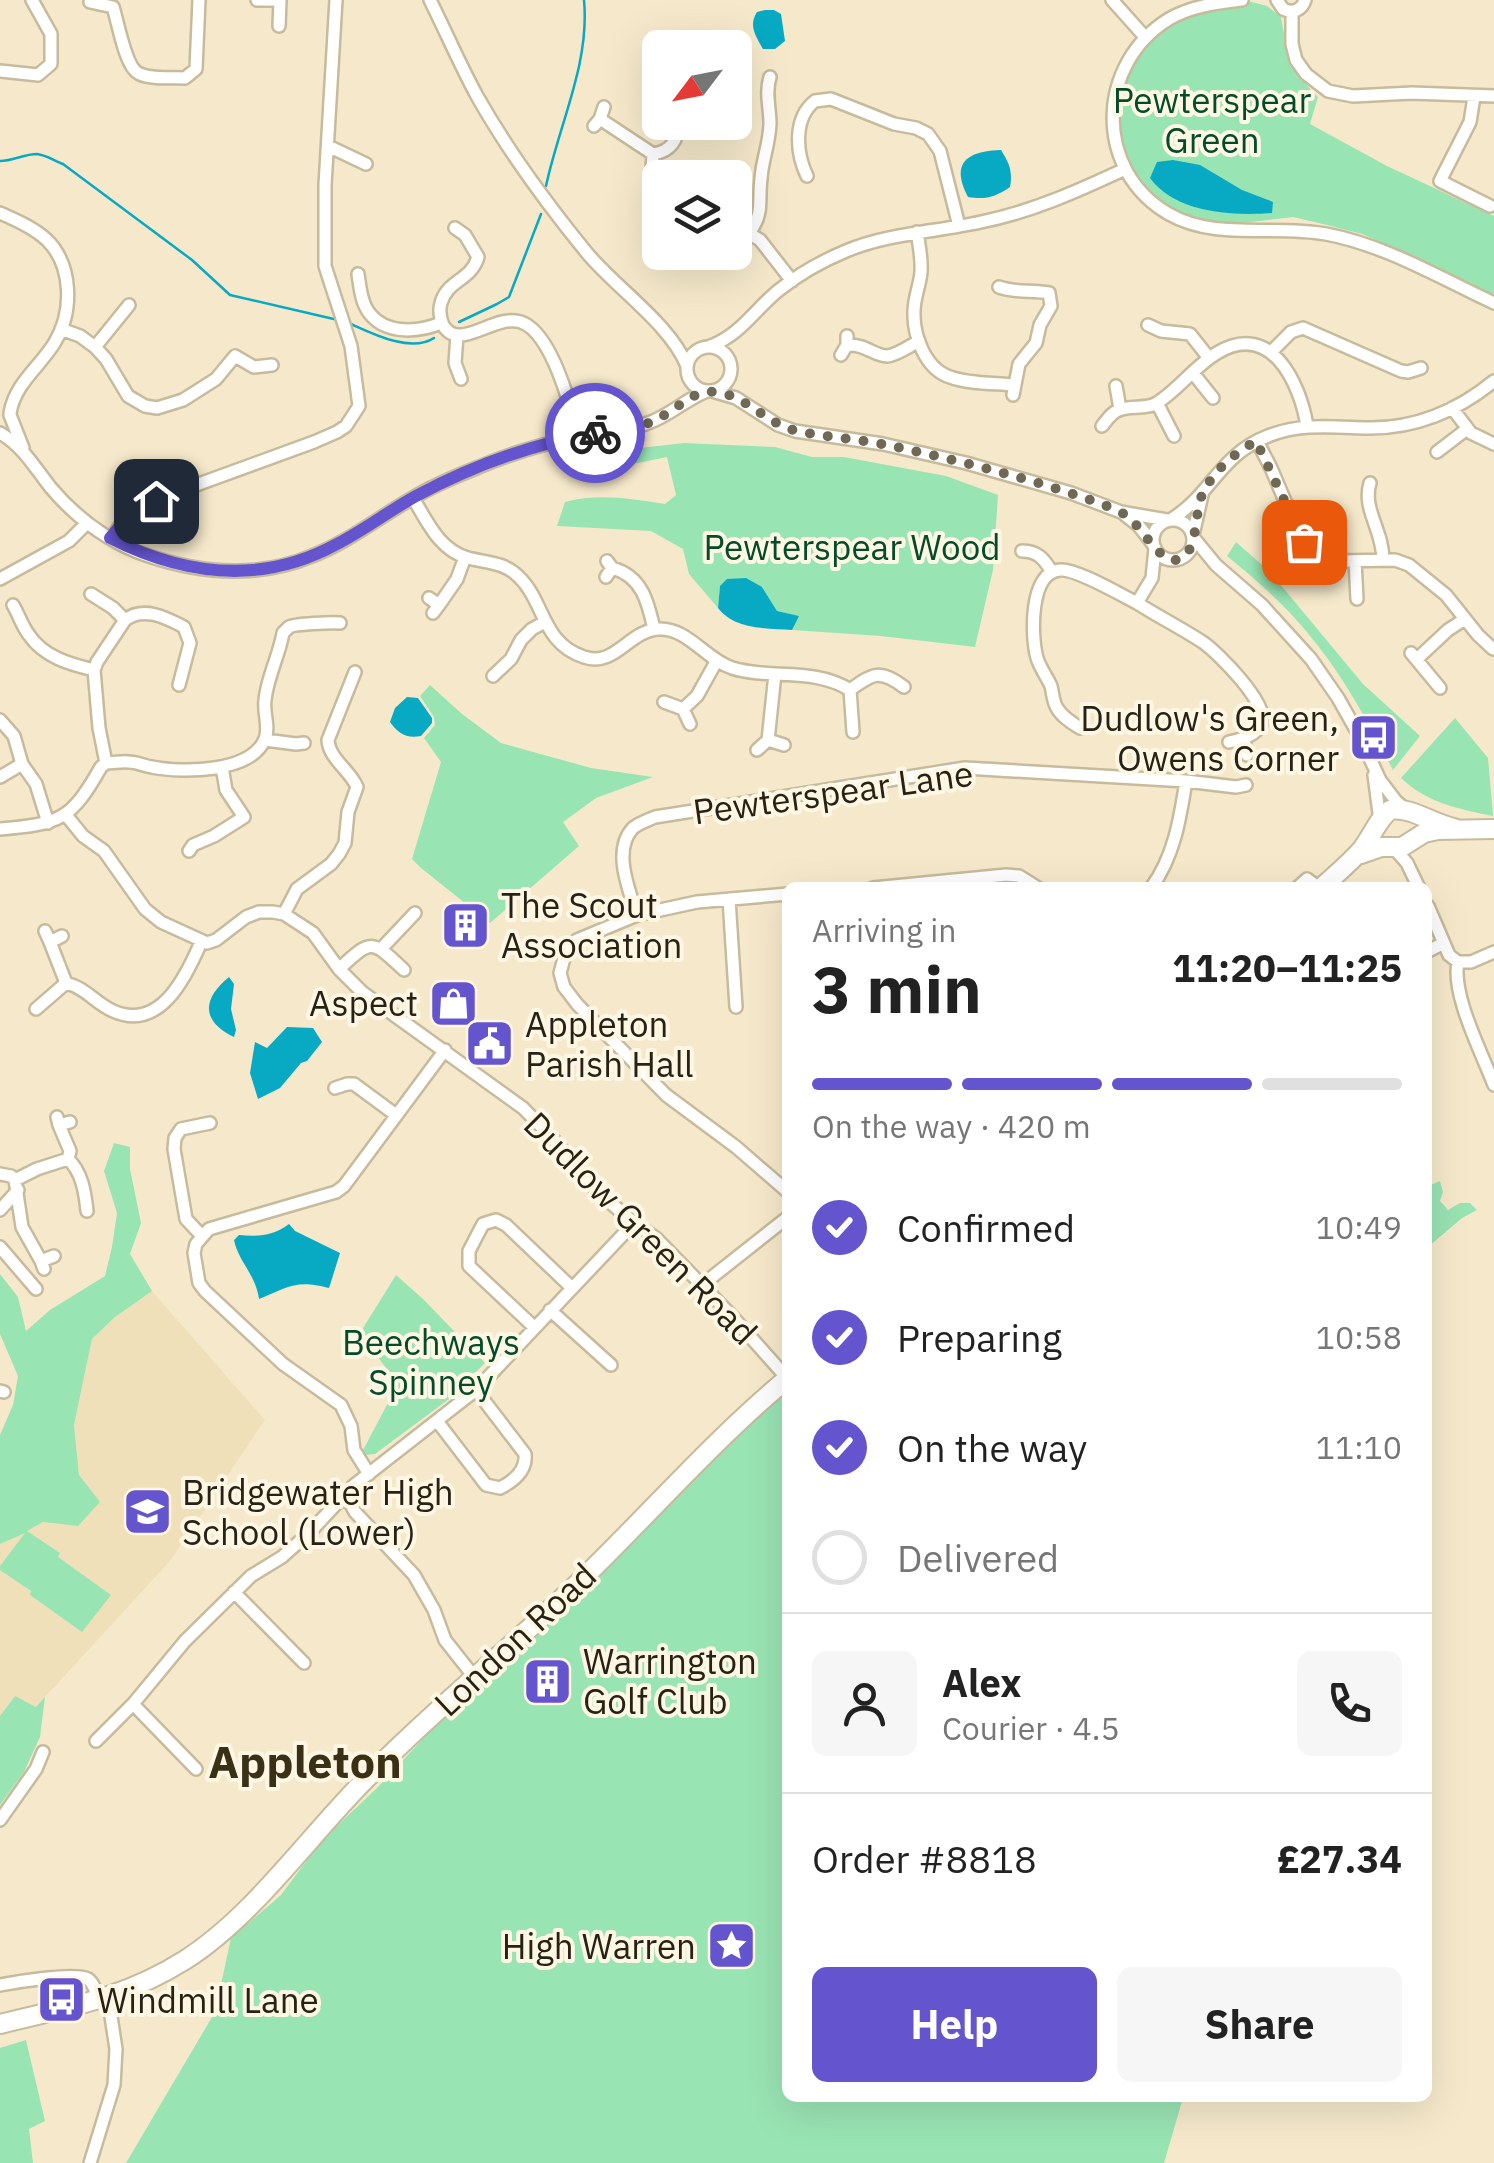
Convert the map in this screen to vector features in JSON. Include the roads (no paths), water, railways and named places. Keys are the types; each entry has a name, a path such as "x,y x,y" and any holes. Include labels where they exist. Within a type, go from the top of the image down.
{"highway":[{"path":"1355,858 1390,810 1408,811 1454,828"},
{"path":"1408,811 1418,825 1413,841"},
{"path":"1379,822 1382,838 1391,846"},
{"path":"1327,882 1355,858 1375,848 1402,847 1431,831 1494,829"},
{"name":"London Road","path":"0,2024 103,1999 170,1969 227,1929 370,1775 574,1587 710,1449 782,1383"}],"street":[{"path":"0,71 38,75 51,64 51,34 32,0"},
{"path":"90,2 114,4 133,70 146,76 186,78 196,70 200,0"},
{"path":"257,0 280,1 280,26"},
{"path":"110,538 129,515 177,492 314,442 346,426 359,406 351,346 325,266 324,185 336,0"},
{"path":"430,0 479,99 527,172 589,256 677,345 692,383 730,396 778,425 796,431 883,444 966,463 1121,512 1183,522 1224,573 1280,622 1311,659 1338,698 1372,766 1396,801 1408,811"},
{"path":"1112,0 1145,38"},
{"path":"1242,0 1188,10 1166,20 1145,38 1123,68 1114,96 1114,132 1125,169 1135,184 1156,205 1189,223 1346,238 1390,254 1494,303"},
{"path":"1278,0 1284,10 1292,12 1305,0"},
{"path":"1292,12 1296,60 1306,74 1328,91 1353,96 1494,96"},
{"path":"752,228 760,211 760,180 768,150 770,77"},
{"path":"1474,97 1470,122 1440,181 1490,206"},
{"path":"808,177 800,154 803,114 816,101 831,100 928,134 940,151 960,226"},
{"path":"599,118 653,154 673,145 675,140"},
{"path":"328,146 366,164"},
{"path":"653,154 653,160"},
{"path":"673,409 696,351 732,337 792,281 846,251 887,238 1001,218 1055,200 1125,169"},
{"path":"0,213 40,234 57,254 68,292 61,329 15,394 8,424 0,431 24,452 67,506 110,538 133,550 220,572 252,571 312,556 413,498 493,461 578,436 651,422 724,385 744,327"},
{"path":"455,228 465,234 478,256 466,276 446,289 440,306 441,322 457,336 508,320 528,325 546,345 578,436"},
{"path":"916,232 922,264 914,315 918,342 932,364 949,377 1014,390 1019,364 1036,343 1040,325 1051,306 1049,293"},
{"path":"752,234 792,281"},
{"path":"358,274 363,302 379,322 409,330 441,322"},
{"path":"1049,293 1060,283"},
{"path":"998,286 1015,292 1049,293"},
{"path":"95,347 130,303"},
{"path":"1147,325 1161,331 1190,334 1209,358"},
{"path":"1271,352 1291,332 1304,328 1404,372 1421,368"},
{"path":"61,329 95,347 128,396 144,406 157,408 183,400 216,379 236,356 248,366 272,365"},
{"path":"667,333 690,344 721,351 727,357 734,384 749,406"},
{"path":"457,336 455,363 461,379"},
{"path":"845,346 862,346 886,356 918,342"},
{"path":"1102,426 1120,409 1145,408 1157,403 1209,358 1244,344 1271,352 1289,372 1307,426"},
{"path":"1193,373 1213,402"},
{"path":"1152,578 1155,531 1187,508 1228,460 1256,441 1307,426 1401,426 1452,408 1494,381"},
{"path":"21,384 0,397 7,404 24,452"},
{"path":"1116,386 1120,409"},
{"path":"1157,403 1174,435"},
{"path":"1452,408 1467,429 1494,444"},
{"path":"1437,452 1467,429"},
{"path":"1256,441 1304,542 1323,557 1338,561 1383,560 1402,562 1416,569 1455,604 1491,650"},
{"path":"1370,482 1367,502 1382,539 1383,560"},
{"path":"1137,603 1152,578 1191,549 1204,491"},
{"path":"177,492 186,518 184,525"},
{"path":"413,498 438,539 466,557 502,564 518,576 559,643 584,658 607,657 638,634 664,629 683,635 716,662 749,672 829,679 850,690"},
{"path":"1121,512 1139,526 1163,557 1201,563 1224,573"},
{"path":"0,579 70,541 87,523"},
{"path":"1022,551 1039,554 1052,572"},
{"path":"433,605 457,579 466,557"},
{"path":"1355,561 1357,599"},
{"path":"608,569 631,576 640,587 654,629"},
{"path":"1074,728 1058,711 1036,648 1037,591 1040,583 1061,569 1081,574 1203,642 1235,673 1262,713 1259,727 1244,739 1230,742"},
{"path":"91,594 125,620"},
{"path":"13,605 40,648 66,663 94,670"},
{"path":"106,763 94,670 131,615 146,612 184,626 190,643 179,685"},
{"path":"1440,688 1414,656 1465,620"},
{"path":"494,676 511,659 521,640 544,622"},
{"path":"0,829 48,823 66,814 76,807 106,763 180,769 242,762 265,740 265,697 283,634 296,625 340,623"},
{"path":"684,709 697,696 716,662"},
{"path":"66,814 83,836 104,851 144,909 160,922 202,942 216,940 259,912 284,914 297,889 339,854 345,843 348,812 362,786 328,748 355,672"},
{"path":"757,750 768,740 775,674"},
{"path":"850,690 881,674 904,688"},
{"path":"850,690 853,732"},
{"path":"664,702 684,709 690,724"},
{"path":"0,720 14,736 22,764 36,784 48,823"},
{"path":"1244,739 1246,755"},
{"path":"265,740 304,743"},
{"path":"768,740 784,745"},
{"path":"0,778 22,764"},
{"path":"1372,766 1379,822"},
{"path":"189,851 247,816 226,790 222,767"},
{"name":"Pewterspear Lane","path":"637,915 626,878 622,844 635,826 656,817 965,768 1246,785"},
{"path":"1153,882 1170,853 1186,781"},
{"path":"1413,841 1410,856 1417,882"},
{"path":"1391,846 1412,870"},
{"path":"934,882 1006,875 1028,882"},
{"path":"782,895 698,902 637,915 584,936 566,951 560,966 564,987 576,1004 666,1095 782,1187"},
{"path":"729,899 736,1007"},
{"path":"382,949 415,913"},
{"name":"Dudlow Green Road","path":"284,914 313,933 339,969 380,1006 522,1108 598,1192 656,1238 782,1373"},
{"path":"1432,915 1449,955 1458,962 1466,963 1494,952"},
{"path":"62,936 47,936 66,983"},
{"path":"66,983 83,988 113,1011 131,1015 149,1012 163,1004 180,985 202,942"},
{"path":"1432,949 1444,943"},
{"path":"339,969 360,950 371,946 382,949 404,970"},
{"path":"1458,962 1458,991 1494,1085"},
{"path":"35,1010 66,983"},
{"path":"369,1474 354,1450 351,1426 341,1406 283,1364 205,1291 199,1283 194,1253 201,1235 219,1225 336,1192 344,1186 444,1050"},
{"path":"335,1088 354,1084 396,1115"},
{"path":"62,1121 70,1152 68,1159"},
{"path":"201,1235 186,1218 174,1149 182,1129 210,1122"},
{"path":"0,1210 16,1185 37,1169 68,1159"},
{"path":"68,1159 78,1172 92,1214"},
{"path":"0,1174 10,1176 16,1185 22,1228 42,1265 54,1256"},
{"path":"534,1327 469,1266 469,1251 483,1224 496,1220 506,1224 571,1287"},
{"path":"702,1286 782,1222"},
{"path":"475,1678 445,1640 414,1575 355,1512 348,1499 350,1490 476,1390 634,1223"},
{"path":"0,1247 36,1289"},
{"path":"550,1310 611,1365"},
{"path":"437,1421 486,1485 500,1488 516,1477 526,1463 525,1454 476,1390"},
{"path":"96,1741 133,1704 185,1640 250,1576 282,1557 338,1502 348,1499"},
{"path":"234,1592 304,1663"},
{"path":"133,1704 196,1769"},
{"path":"0,1820 36,1770 43,1752"},
{"path":"0,1985 86,1978 103,1999 116,2049 114,2085 90,2163"}],"water":[{"path":"757,12 781,14 785,41 775,49 763,49 754,31"},
{"path":"1001,150 1010,167 1010,187 990,197 968,197 961,175 965,161 979,153"},
{"path":"1173,160 1200,165 1242,190 1273,202 1272,213 1205,210 1174,199 1150,178 1157,162"},
{"path":"746,578 762,587 777,611 799,616 792,630 742,624 718,608 720,586 727,579"},
{"path":"407,697 418,698 432,718 421,736 403,734 390,722 395,708"},
{"path":"229,977 234,984 234,1037 216,1024 209,1009 214,993"},
{"path":"287,1027 313,1028 322,1042 280,1088 258,1099 250,1073 255,1042 267,1048"},
{"path":"289,1224 295,1231 340,1253 329,1288 300,1284 259,1299 234,1240 239,1235 271,1233"}],"waterway":[{"path":"546,186 578,71 585,24 584,0"},
{"path":"0,161 37,154 63,164 192,260 230,295 338,320"},
{"path":"459,322 509,297 541,214"},
{"path":"351,324 403,343 434,338"}],"place":[{"name":"Dudlow's Green, Owens Corner","path":"1374,738"},
{"name":"The Scout Association","path":"466,925"},
{"name":"Aspect","path":"453,1003"},
{"name":"Appleton Parish Hall","path":"490,1044"},
{"name":"Bridgewater High School (Lower)","path":"147,1512"},
{"name":"Warrington Golf Club","path":"548,1681"},
{"name":"High Warren","path":"731,1946"},
{"name":"Windmill Lane","path":"62,2000"}],"district":[{"name":"Appleton","path":"305,1761"}],"park label":[{"name":"Pewterspear Green","path":"1212,120"},
{"name":"Pewterspear Wood","path":"852,547"},
{"name":"Beechways Spinney","path":"431,1362"}]}
